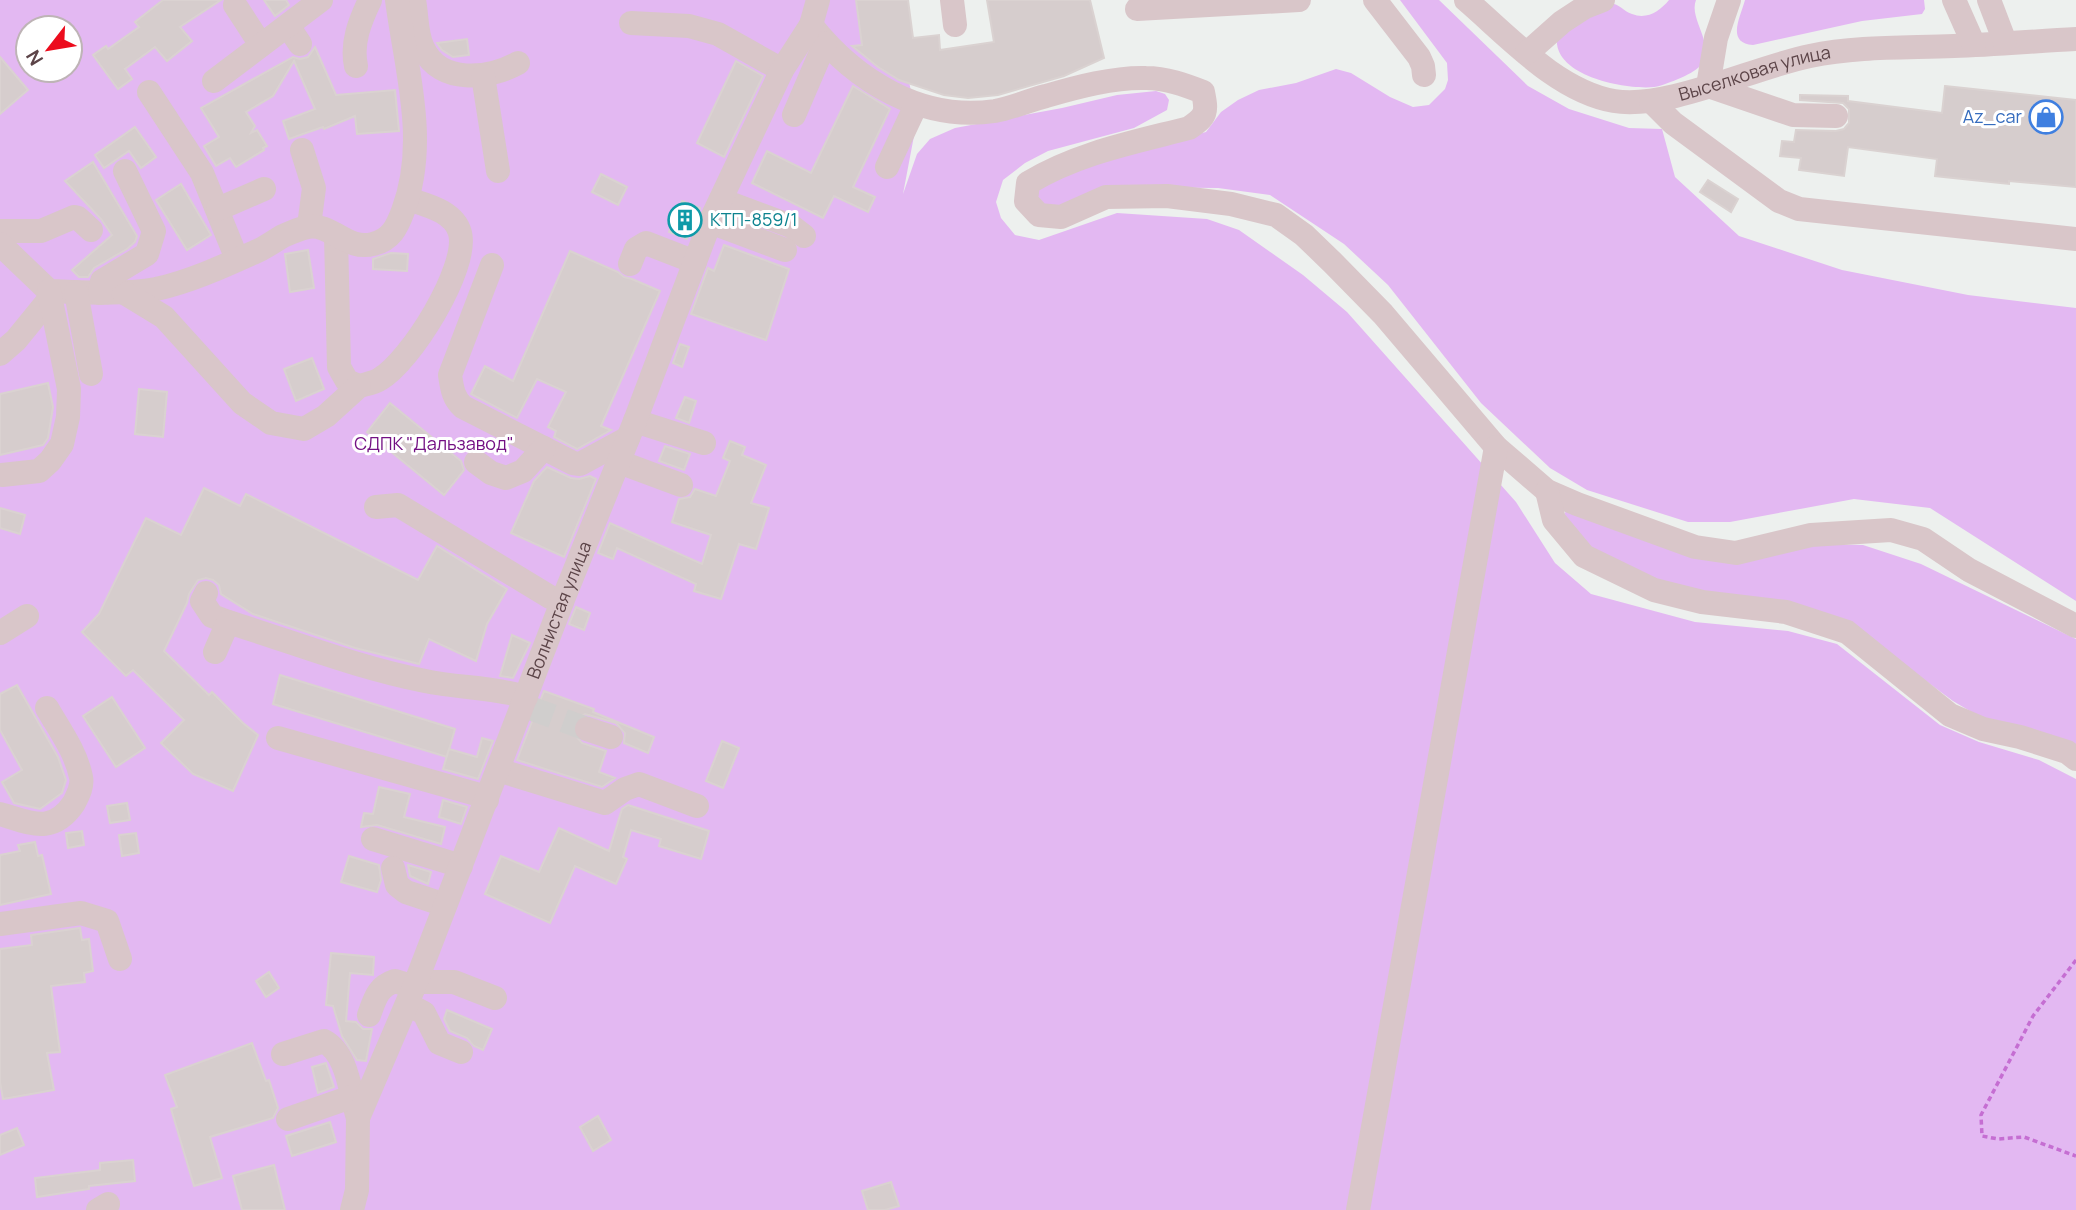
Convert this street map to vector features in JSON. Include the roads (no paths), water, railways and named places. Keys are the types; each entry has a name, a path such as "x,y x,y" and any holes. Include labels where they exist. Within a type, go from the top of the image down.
{"street":[{"path":"214,81 261,45 294,35 321,0"},
{"path":"356,66 353,53 356,36 370,0"},
{"path":"50,294 155,289 183,281 237,259 309,226 364,246 389,236 398,226 408,199 416,140 397,0"},
{"path":"414,0 423,48 439,67 449,73 483,76 518,63"},
{"path":"794,116 818,34 818,0"},
{"path":"952,0 956,25"},
{"path":"1137,9 1299,0"},
{"path":"1375,0 1419,57 1424,75"},
{"name":"Выселковая улица","path":"1465,0 1561,80 1592,95 1615,101 1651,101 1809,56 1848,50 2076,39"},
{"path":"1527,52 1562,22 1604,0"},
{"path":"1729,0 1716,38 1708,86 1793,115 1836,116"},
{"path":"1954,0 1974,45"},
{"path":"1989,0 2005,42"},
{"path":"235,5 261,45"},
{"path":"631,23 689,26 718,34 782,70"},
{"path":"818,34 873,83 916,105 958,114 997,111 1049,95 1108,82 1146,78 1175,82 1203,92 1206,110 1201,120 1189,128 1089,154 1057,168 1028,183 1026,201 1039,215 1061,217 1106,197 1167,196 1231,204 1276,215 1304,234 1383,314 1496,447 1547,491 1695,547 1736,553 1811,535 1891,530 1923,539 1969,570 2076,626"},
{"name":"Волнистая улица","path":"352,1210 357,1190 355,1107 412,991 526,703 562,602 632,429 710,222 782,70 818,34"},
{"path":"483,76 498,171"},
{"path":"149,92 202,173 237,259"},
{"path":"1651,101 1673,122 1779,201 1799,209 2076,239"},
{"path":"887,167 916,105"},
{"path":"302,150 314,188 309,226"},
{"path":"91,374 102,281 147,254 153,231 125,171"},
{"path":"218,209 264,189"},
{"path":"100,292 164,317 242,403 271,424 304,429 326,416 359,386 380,379 409,352 441,304 458,260 460,233 454,221 438,209 408,199"},
{"path":"710,222 794,243 791,226 721,200"},
{"path":"0,231 41,231 74,217 91,230"},
{"path":"337,235 339,367 347,381 359,386"},
{"path":"630,264 636,249 646,243 695,262"},
{"path":"0,244 50,294 69,389 68,417 62,444 50,461 39,471 2,475"},
{"path":"492,265 450,375 452,392 463,407 573,463 580,464 632,429 704,443"},
{"path":"0,354 16,340 50,294"},
{"path":"1357,1210 1496,447"},
{"path":"476,462 491,473 506,478 523,471 544,448"},
{"path":"619,462 681,485"},
{"path":"1547,491 1554,520 1584,556 1654,590 1702,602 1786,612 1847,632 1950,715 1983,729 2067,752 2076,759"},
{"path":"376,507 398,505 562,602"},
{"path":"206,593 202,601 212,616 228,622 404,676 526,703"},
{"path":"0,633 27,616"},
{"path":"215,652 228,622"},
{"path":"0,814 28,824 41,825 55,820 70,808 78,796 83,780 76,760 47,708"},
{"path":"587,729 611,737"},
{"path":"278,738 476,794 486,800"},
{"path":"498,770 605,803 625,789 639,784 697,806"},
{"path":"373,839 461,866"},
{"path":"393,869 397,885 406,892 445,905"},
{"path":"0,924 81,913 107,921 120,959"},
{"path":"369,1015 376,993 384,985 395,981 412,991 439,1043 461,1052"},
{"path":"412,991 454,982 495,998"},
{"path":"283,1054 324,1041 333,1046 344,1069 355,1107 288,1119"}],"tunnel":[{"path":"530,708 587,729"}],"place":[{"name":"Az_car","path":"2046,117"},
{"name":"КТП-859/1","path":"685,220"}],"park label":[{"name":"СДПК \"Дальзавод\"","path":"434,444"}]}
